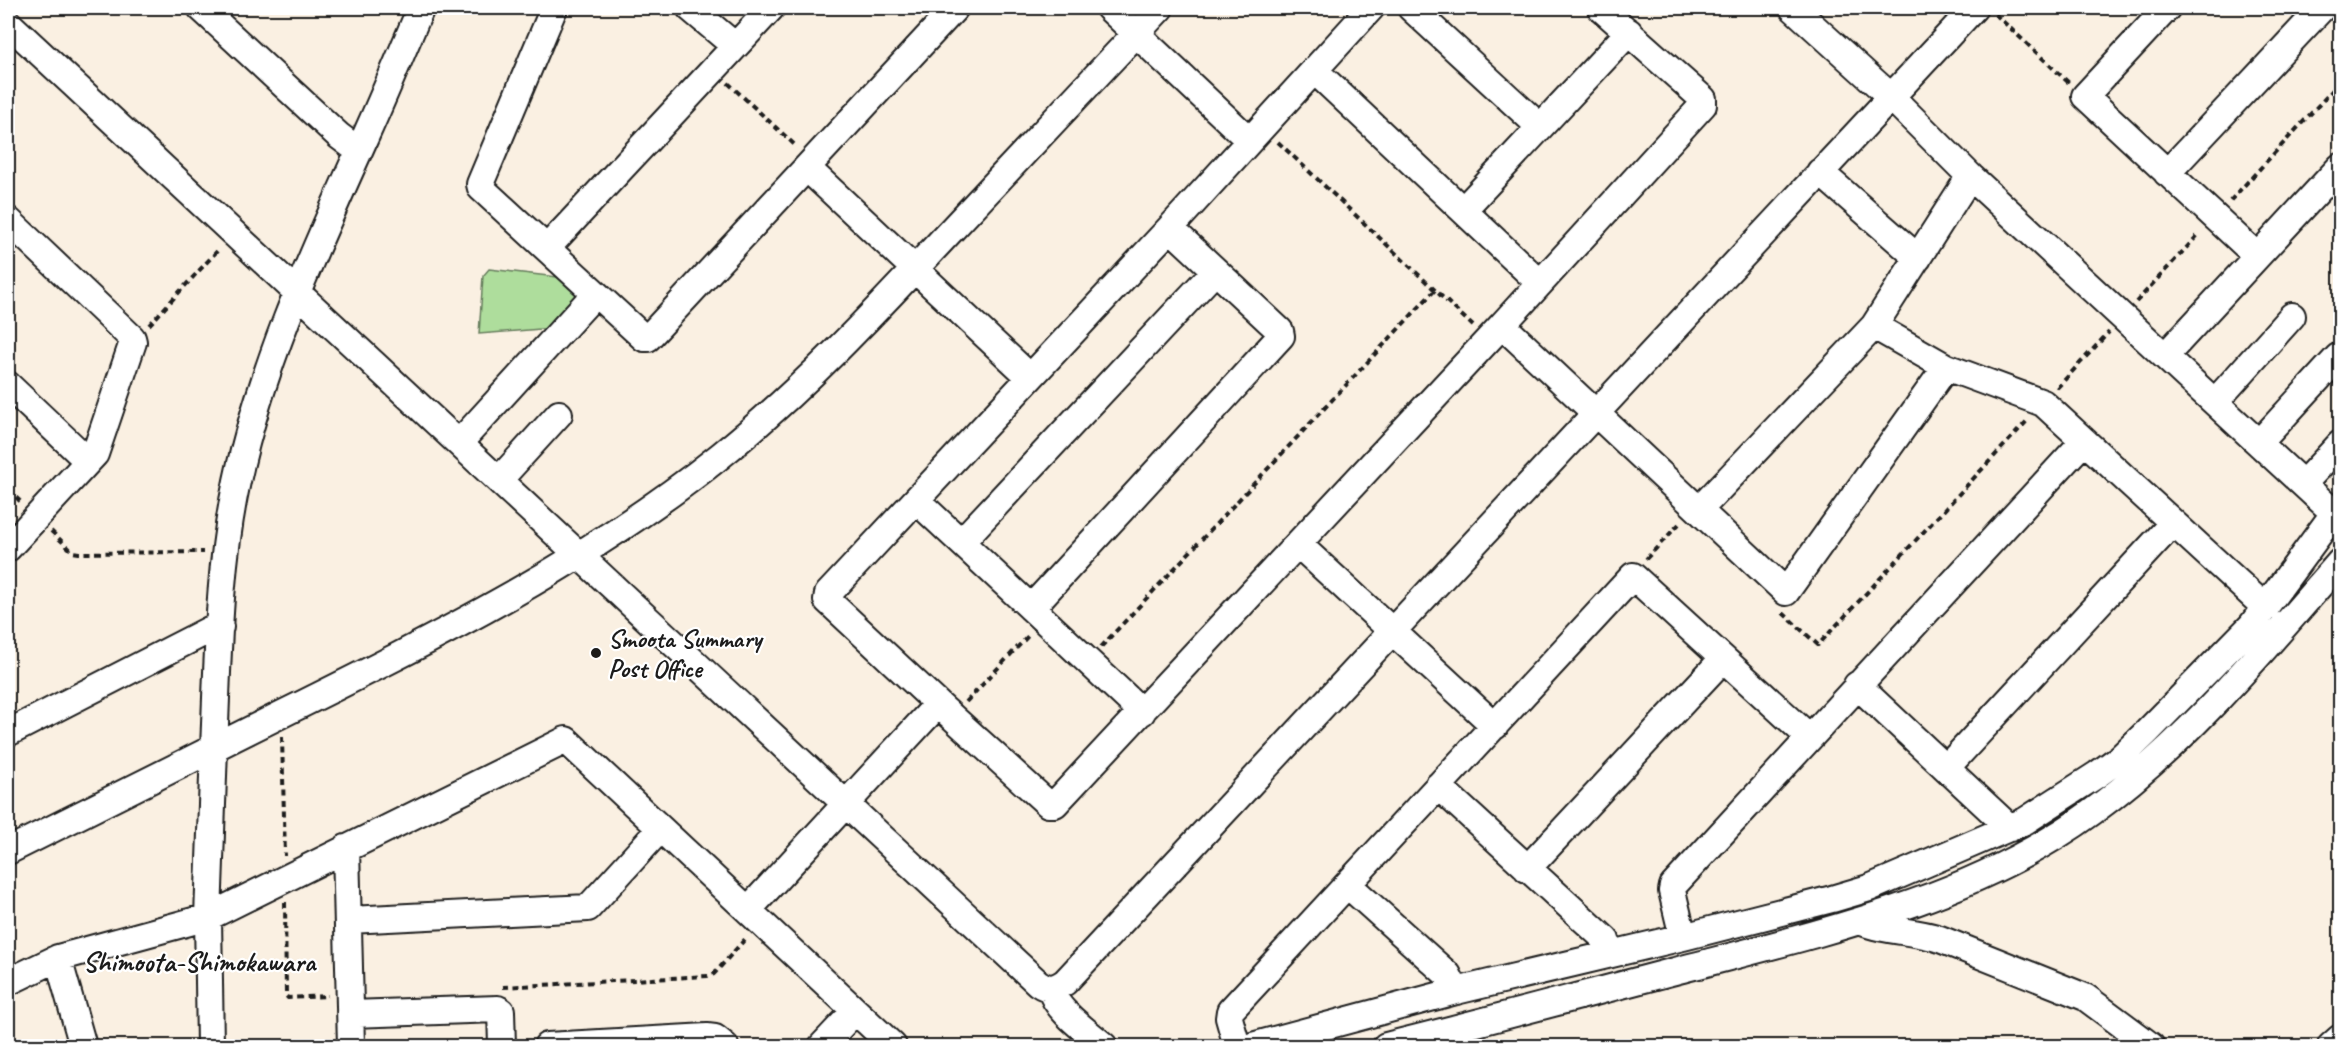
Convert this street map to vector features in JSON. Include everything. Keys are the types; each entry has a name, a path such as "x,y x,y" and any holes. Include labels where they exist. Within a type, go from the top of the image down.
{"street":[{"path":"20,8 8,22 1038,983 1051,989 1065,982 1974,8"},
{"path":"201,8 339,136 359,151"},
{"path":"210,1047 207,917 214,748 220,627 228,534 236,483 251,424 296,292 421,8"},
{"path":"554,8 480,184 481,188 644,338 648,338 955,8"},
{"path":"690,8 735,46"},
{"path":"547,248 771,8"},
{"path":"1109,8 1249,140"},
{"path":"8,851 509,598 580,556 680,486 753,429 822,366 1160,8"},
{"path":"1371,8 1170,228 828,594 827,600 1048,804 1055,804 1142,712 1703,105 1703,99 1601,8"},
{"path":"1411,8 1540,127"},
{"path":"1252,1047 1456,991 1683,938 1869,888 2010,828 2047,808 2120,758 2252,625 2333,515 2331,510 1970,176 1890,96 1793,8"},
{"path":"2167,8 2085,96 2257,256"},
{"path":"2168,173 2322,8"},
{"path":"1463,210 1629,32"},
{"path":"1314,70 1540,283"},
{"path":"810,165 914,269 1030,377"},
{"path":"2165,356 2340,167"},
{"path":"1820,172 1918,258"},
{"path":"1690,515 1874,326 1970,176"},
{"path":"8,220 133,340 95,454 8,548"},
{"path":"1030,608 1281,336 1280,332 1170,228"},
{"path":"961,542 1215,271"},
{"path":"459,443 595,294"},
{"path":"2215,402 2292,316"},
{"path":"1502,325 1594,413 1690,515 1786,592 1946,367"},
{"path":"1874,326 1946,367 2043,403 2266,608"},
{"path":"2259,443 2338,357"},
{"path":"8,385 88,461"},
{"path":"499,480 559,414"},
{"path":"1683,938 1673,886 2084,441"},
{"path":"2303,484 2340,444"},
{"path":"916,500 1142,712"},
{"path":"1947,767 2173,523"},
{"path":"1298,544 1495,726"},
{"path":"1386,1047 1860,921 1978,876 2024,854 2090,814 2148,769 2179,740 2340,562"},
{"path":"1237,1047 1229,1018 1230,1011 1633,576 1722,660 1809,737"},
{"path":"8,733 209,630 220,627"},
{"path":"1527,869 1722,660"},
{"path":"1857,685 2010,828"},
{"path":"754,916 846,804 938,704"},
{"path":"8,982 58,958 207,917 567,740 894,1047"},
{"path":"1438,786 1606,940 1609,954"},
{"path":"349,920 588,908 660,829"},
{"path":"346,849 351,1047"},
{"path":"1348,885 1448,975 1456,991"},
{"path":"1860,921 1880,927 1922,933 1940,939 2085,997 2151,1047"},
{"path":"58,958 83,1047"},
{"path":"1051,989 1052,996 1058,1005 1104,1047"},
{"path":"351,1005 498,1009 501,1011 502,1047"},
{"path":"822,1047 855,1011"},
{"path":"547,1047 707,1037 715,1038 725,1047"},
{"path":"2331,1047 2340,1038"}],"path":[{"path":"1988,8 2085,96"},
{"path":"714,69 810,165"},
{"path":"133,340 222,246"},
{"path":"1099,649 1435,290"},
{"path":"8,490 73,552 210,552"},
{"path":"1633,576 1690,515"},
{"path":"282,735 286,996 351,1005"},
{"path":"494,988 708,976 714,974 754,916"}],"green space":[{"path":"489,269 566,278 579,289 580,298 553,328 479,334 483,276"}],"place":[{"name":"Smoota Summary Post Office","path":"596,653"}],"district":[{"name":"Shimoota-Shimokawara","path":"199,961"}]}
